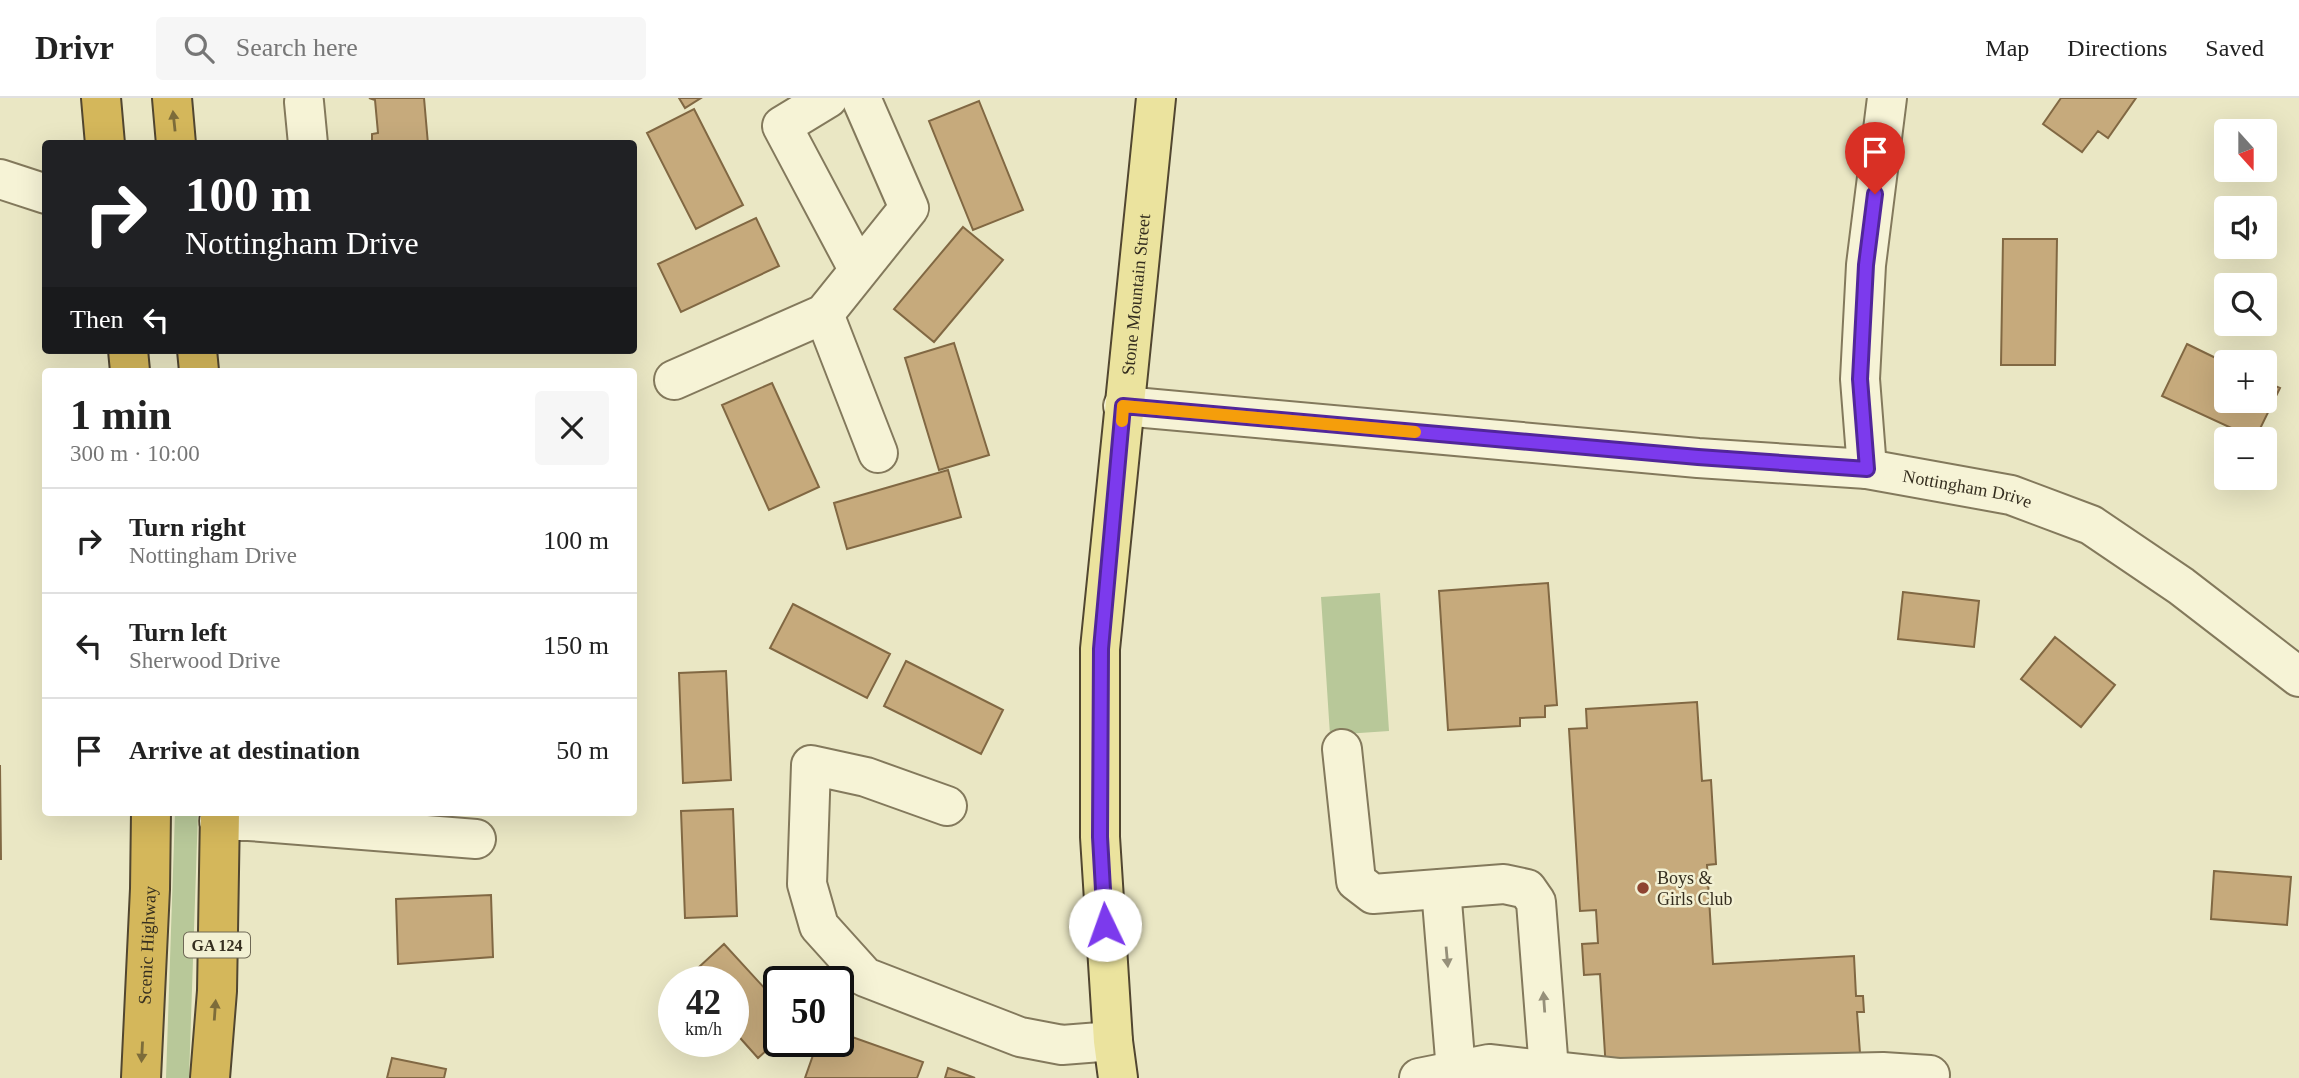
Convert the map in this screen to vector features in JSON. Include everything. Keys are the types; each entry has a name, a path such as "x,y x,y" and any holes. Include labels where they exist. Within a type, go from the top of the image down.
{"highway":[{"path":"101,98 105,140"},
{"path":"172,98 176,140"},
{"name":"Scenic Highway","path":"141,1078 150,901 151,816"},
{"name":"GA 124","path":"210,1078 217,991 219,817"}],"main road":[{"name":"Stone Mountain Street","path":"1118,1078 1113,1041 1100,837 1101,649 1123,406 1156,98"}],"street":[{"path":"828,98 782,125 858,269"},
{"path":"674,380 824,314 909,208 861,98"},
{"path":"1867,469 1860,379 1864,303 1887,98"},
{"path":"304,102 308,140"},
{"path":"0,179 42,193"},
{"path":"824,314 878,453"},
{"name":"Nottingham Drive","path":"1123,406 1698,457 1867,469 2011,495 2091,525 2181,586 2299,677"},
{"path":"1342,749 1356,881 1373,894 1504,884 1527,889 1536,902 1549,1070"},
{"path":"947,806 866,777 811,765 807,884 818,926 865,977 1020,1038 1062,1045 1113,1041"},
{"path":"219,817 476,839"},
{"path":"1441,889 1457,1071"},
{"path":"1419,1078 1489,1064 1618,1078 1883,1072 1930,1075"}],"green space":[{"path":"1380,593 1389,731 1330,735 1321,597"},
{"path":"175,816 198,816 189,1078 166,1078"}],"building":[{"path":"369,98 424,98 428,140 372,140 372,134 378,133 375,100"},
{"path":"679,98 701,98 685,108"},
{"path":"2061,98 2136,98 2108,138 2098,131 2082,152 2043,124"},
{"path":"979,101 1023,210 973,230 929,121"},
{"path":"694,109 743,205 696,229 647,133"},
{"path":"756,218 779,266 681,312 658,264"},
{"path":"963,227 1003,260 934,342 894,309"},
{"path":"2003,239 2057,239 2055,365 2001,365"},
{"path":"954,343 989,455 939,470 905,358"},
{"path":"2187,344 2214,357 2214,413 2268,413 2261,427 2229,427 2162,396"},
{"path":"772,383 819,487 769,510 722,405"},
{"path":"948,470 961,517 847,549 834,503"},
{"path":"1548,583 1557,705 1545,706 1545,717 1520,718 1520,726 1448,730 1439,591"},
{"path":"1903,592 1979,601 1974,647 1898,639"},
{"path":"793,604 890,654 867,698 770,648"},
{"path":"2055,637 2115,685 2081,727 2021,679"},
{"path":"906,661 1003,710 981,754 884,706"},
{"path":"726,671 731,780 683,783 679,673"},
{"name":"Boys & Girls Club","path":"1697,702 1702,781 1711,780 1716,864 1707,865 1713,964 1854,956 1856,996 1863,996 1864,1012 1857,1012 1860,1053 1606,1070 1600,974 1584,975 1582,944 1598,943 1596,910 1580,911 1569,729 1587,728 1586,709"},
{"path":"0,765 1,859 0,859"},
{"path":"733,809 737,916 685,918 681,811"},
{"path":"2214,871 2291,877 2287,925 2211,919"},
{"path":"491,895 493,957 398,964 396,899"},
{"path":"724,944 744,966 700,966"},
{"path":"749,971 763,987 763,1053 758,1058 749,1048"},
{"path":"854,1038 923,1062 917,1078 805,1078 812,1057 854,1057"},
{"path":"392,1058 446,1069 444,1078 387,1078"},
{"path":"948,1068 975,1078 945,1078"}],"slow traffic":[{"path":"1122,421 1123,406 1415,432"}],"place":[{"name":"Boys & Girls Club","path":"1643,888"}],"route":[{"path":"1105,925 1100,837 1101,649 1123,406 1698,457 1867,469 1860,379 1866,265 1875,194"}]}
